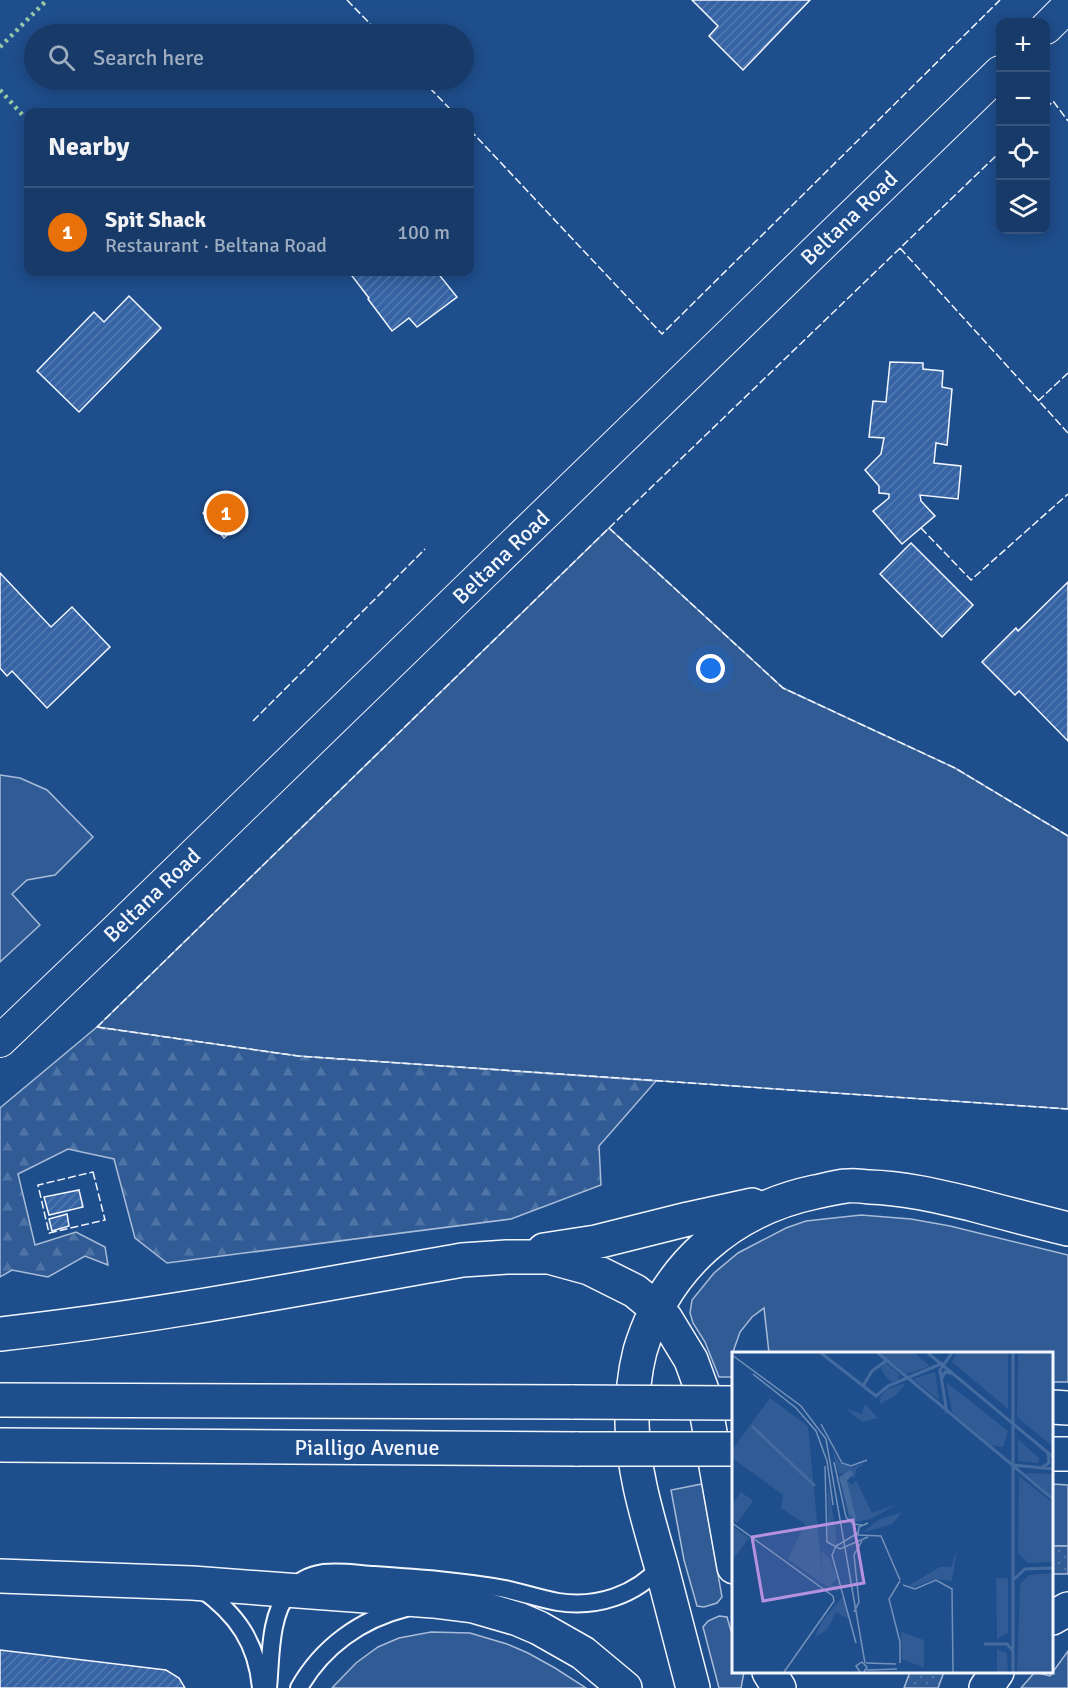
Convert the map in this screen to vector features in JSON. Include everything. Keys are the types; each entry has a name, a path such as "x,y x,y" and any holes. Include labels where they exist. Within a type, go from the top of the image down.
{"main road":[{"path":"507,1257 596,1242 688,1219 847,1186 886,1187 921,1192 1068,1229"},
{"path":"693,1688 645,1509 634,1453 632,1424 634,1387 640,1353 657,1309 670,1286 683,1269 710,1242 746,1217 780,1201 799,1196"},
{"path":"0,1334 79,1326 462,1260 549,1257 589,1268 635,1291 657,1309 666,1319 691,1360 700,1384 732,1556"},
{"name":"Pialligo Avenue","path":"0,1400 732,1403"},
{"name":"Pialligo Avenue","path":"0,1445 732,1449"},
{"path":"0,1576 192,1583 473,1606 518,1619 539,1628 583,1653 625,1688"},
{"path":"1053,1617 1068,1609"},
{"path":"770,1673 779,1688"},
{"path":"986,1688 996,1673"}],"street":[{"path":"1050,24 1068,6"},
{"name":"Beltana Road","path":"0,1041 132,916 996,76"}],"lane":[{"path":"268,1688 280,1605 290,1590 303,1579 311,1576 328,1572 457,1583 505,1589 559,1602 586,1603 625,1594 643,1583 661,1566"},
{"path":"192,1583 219,1603 243,1630 252,1646 261,1688"},
{"path":"299,1688 311,1669 327,1652 358,1627 387,1613 433,1601"}],"shaded area":[{"path":"609,528 783,688 955,768 1068,836 1068,1109 298,1056 97,1027"},
{"path":"0,775 20,778 47,790 93,837 55,875 27,880 12,894 40,925 0,962"},
{"path":"861,1215 911,1219 950,1226 1068,1255 1068,1382 1053,1382 1053,1352 769,1352 764,1308 752,1317 740,1332 732,1352 732,1377 719,1377 705,1342 693,1323 690,1313 692,1300 714,1273 738,1253 786,1228 806,1221"},
{"path":"702,1484 722,1597 717,1603 704,1607 697,1606 684,1560 671,1490"},
{"path":"1053,1484 1068,1485 1068,1546 1053,1546"},
{"path":"719,1616 727,1617 732,1634 732,1673 744,1673 741,1688 719,1688 703,1627 708,1621"},
{"path":"431,1632 470,1633 507,1644 555,1668 586,1688 332,1688 356,1663 378,1647 399,1638"},
{"path":"1068,1651 1068,1688 1021,1688 1034,1673 1050,1676"}],"green space":[{"path":"97,1027 298,1056 656,1081 599,1146 601,1185 511,1219 167,1263 135,1238 114,1159 68,1149 18,1174 35,1245 76,1232 105,1247 108,1265 85,1256 48,1277 12,1270 0,1277 0,1108"},
{"path":"1053,1546 1068,1546 1068,1574 1053,1574"},
{"path":"910,1673 944,1673 938,1688 904,1688"}],"building":[{"path":"692,0 810,0 743,70 709,36 718,26"},
{"path":"352,276 440,276 457,297 417,327 409,318 392,331"},
{"path":"129,296 161,328 79,412 37,371 94,312 104,322"},
{"path":"890,362 923,363 923,369 943,371 942,387 952,389 947,445 936,443 934,463 961,466 958,499 920,495 921,501 935,516 902,544 873,511 889,498 889,494 879,493 879,486 865,470 881,454 884,438 869,437 873,401 886,402"},
{"path":"224,494 246,518 224,538 203,513"},
{"path":"911,543 973,605 942,637 880,574"},
{"path":"0,573 51,627 72,607 110,647 47,708 12,671 7,676 0,668"},
{"path":"1068,582 1068,741 1019,691 1015,695 982,662 1016,628 1018,631"},
{"path":"79,1190 83,1207 49,1215 44,1197"},
{"path":"67,1214 69,1226 52,1231 49,1219"},
{"path":"0,1650 166,1670 179,1678 185,1688 0,1688"}],"hedge":[{"path":"0,47 47,0"},
{"path":"0,90 24,117"}],"fence":[{"path":"347,0 370,24"},
{"path":"474,134 662,334 1000,0"},
{"path":"432,90 449,108"},
{"path":"1050,104 1053,101 1068,121"},
{"path":"97,1027 609,528 996,156"},
{"path":"900,248 1068,433"},
{"path":"1038,401 1068,373"},
{"path":"921,528 971,580 1068,494"},
{"path":"609,528 783,688 955,768 1068,836"},
{"path":"253,721 425,549"},
{"path":"97,1027 298,1056 1068,1109"},
{"path":"93,1172 105,1220 49,1233 38,1185 93,1172"}],"place":[{"name":"Spit Shack","path":"226,513"}]}
